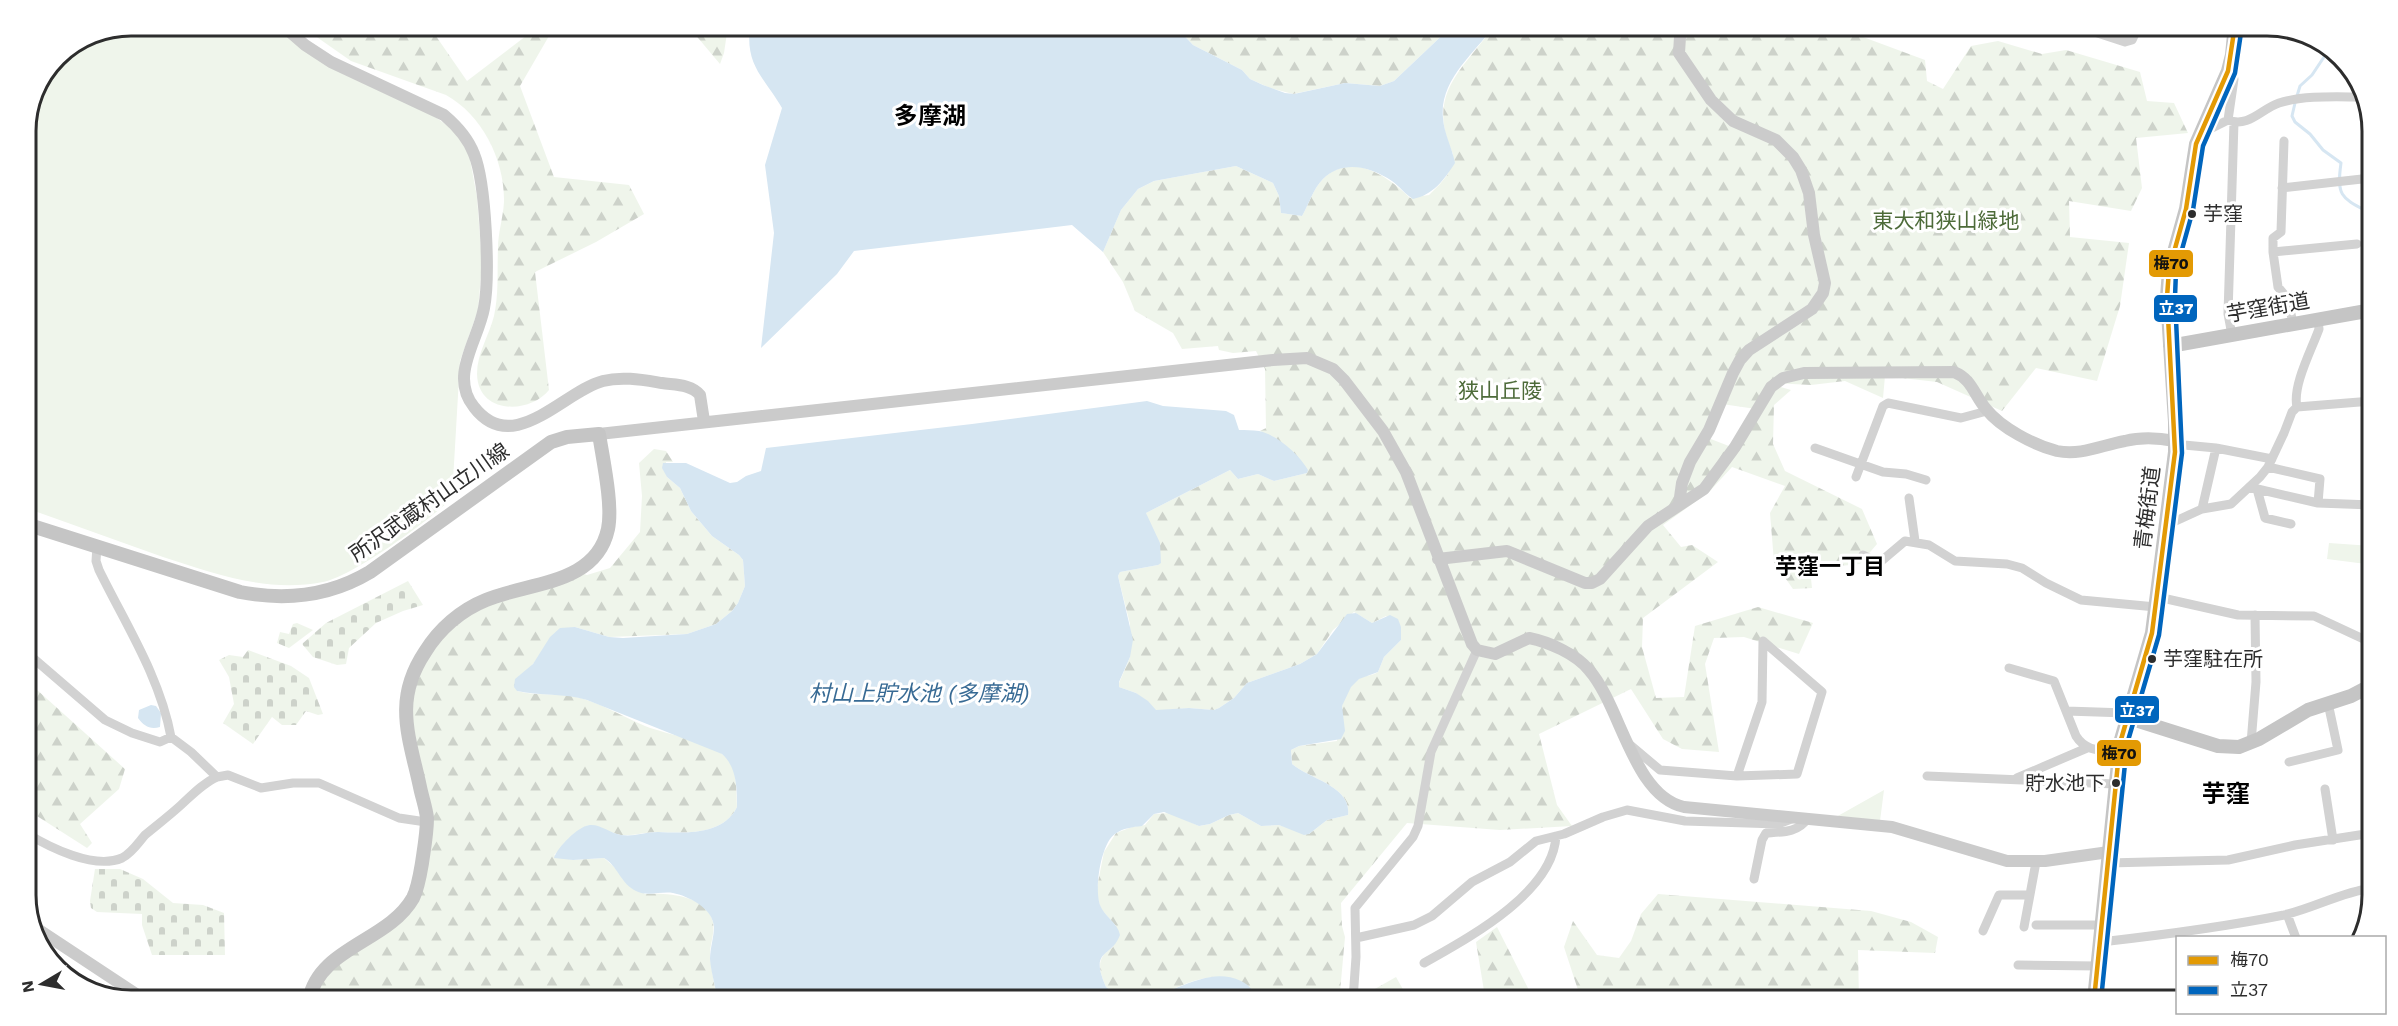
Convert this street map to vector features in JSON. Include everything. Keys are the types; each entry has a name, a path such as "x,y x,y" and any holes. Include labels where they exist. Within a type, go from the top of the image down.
{"main road":[{"name":"青梅街道","path":"2095,990 2119,752 2127,715 2150,639 2167,525 2175,441 2167,297 2169,270 2186,209 2192,161 2202,129 2228,71 2234,36"},
{"name":"芋窪街道","path":"2170,346 2362,312"},
{"name":"所沢武蔵村山立川線","path":"36,527 249,594 280,597 322,592 370,572 542,447 559,439 599,434"},
{"path":"312,990 323,969 395,919 414,897 419,878 426,822 407,727 405,703 408,686 424,653 441,632 469,608 486,600 578,572 596,555 606,536 609,522 599,434"},
{"path":"2127,715 2222,747 2239,747 2251,743 2308,710 2362,689"}],"street":[{"path":"294,36 331,62 444,115 463,133 471,147 479,175 487,279 482,318 463,375 466,393 475,410 497,423 521,424 539,418 595,384 612,379 627,379 693,389 700,395 704,421"},
{"path":"1679,504 1690,462 1709,430 1740,360 1749,350 1812,309 1823,293 1825,283 1814,235 1809,193 1802,170 1793,156 1776,140 1733,121 1711,100 1679,53 1680,36"},
{"path":"2106,36 2125,42 2132,40 2134,36"},
{"path":"2228,71 2234,79 2231,121 2228,314 2232,335"},
{"path":"2202,129 2231,121 2247,121 2279,104 2356,98"},
{"path":"2284,141 2281,232 2273,238 2273,252 2278,287 2288,299 2293,324"},
{"path":"2282,188 2362,178"},
{"path":"2273,252 2357,244"},
{"path":"2297,407 2295,400 2298,386 2319,328 2318,320"},
{"path":"599,434 1307,358 1324,364 1339,374 1383,431 1406,472 1438,559 1472,644 1477,651 1495,654 1529,638 1574,657 1594,676 1636,760 1655,790 1674,805 1892,827 2000,860 2036,862 2108,857 2228,860 2295,845 2362,835"},
{"path":"1438,559 1507,551 1585,583 1592,583 1608,573 1648,526 1704,489 1735,447 1771,387 1786,377 1822,372 1954,372 1965,378 1987,411 2017,432 2048,448 2062,452 2083,451 2130,440 2163,439 2184,445 2216,448 2320,479 2318,503"},
{"path":"2167,525 2202,509 2231,504 2253,488 2270,463 2292,412 2297,407 2362,401"},
{"path":"1856,477 1883,406 1888,403 1961,418 1987,411"},
{"path":"1815,448 1882,472 1906,474 1926,480"},
{"path":"2202,509 2216,448"},
{"path":"2253,488 2318,503 2362,505"},
{"path":"2253,488 2265,518 2291,524"},
{"path":"1909,498 1916,541"},
{"path":"1863,555 1879,563 1905,541 1916,541 1929,545 1955,561 2007,564 2022,568 2046,584 2081,600 2157,602 2238,615 2314,616 2362,638"},
{"path":"97,546 96,561 99,570 153,677 164,706 171,737 218,777"},
{"path":"2251,743 2256,682 2255,615"},
{"path":"1629,744 1660,770 1737,776 1797,774 1822,692 1762,640 1762,702 1737,776"},
{"path":"1353,990 1356,938 1354,912 1357,904 1413,837 1418,826 1431,752 1477,651"},
{"path":"36,661 105,720 132,733 160,742 171,737"},
{"path":"2009,668 2054,681 2076,736 2087,748"},
{"path":"2289,762 2338,750 2328,703"},
{"path":"2066,711 2127,715"},
{"path":"2013,780 2087,748 2119,752"},
{"path":"36,839 49,847 97,860 123,857 200,788 218,777 228,775 261,788 293,783 319,783 399,818 426,822"},
{"path":"1928,776 2115,784"},
{"path":"2325,789 2332,840"},
{"path":"1356,938 1405,928 1432,916 1472,882 1510,862 1536,841 1627,810 1684,821 1747,824 1778,824 1802,818"},
{"path":"1754,879 1762,840 1766,833 1796,830 1803,825 1802,818"},
{"path":"1425,963 1504,914 1542,872 1554,852 1556,836"},
{"path":"2024,927 2036,862"},
{"path":"2101,942 2192,931 2287,914 2362,890"},
{"path":"1983,931 1999,895 2030,895"},
{"path":"2287,914 2295,936"},
{"path":"2036,925 2102,925"},
{"path":"44,934 130,990"},
{"path":"2018,965 2098,966"}],"green space":[{"path":"131,36 295,36 431,114 455,131 469,154 477,197 482,263 478,310 460,361 452,498 427,520 371,559 336,578 323,582 282,585 242,580 163,557 36,512 36,125 39,107 46,89 68,60 101,41"},
{"path":"315,36 436,36 467,81 526,36 549,36 520,86 554,177 629,185 644,214 596,242 535,272 549,390 540,398 518,406 495,403 486,397 480,387 477,374 481,352 496,308 498,242 504,202 500,170 489,140 470,114 446,95 351,61"},
{"path":"696,36 727,36 720,64"},
{"path":"1184,36 1441,36 1394,81 1380,86 1345,83 1293,94 1270,88 1250,79 1242,70 1193,45"},
{"name":"狭山丘陵","path":"1486,36 1860,36 1925,60 1927,81 1943,89 1971,46 1998,41 2042,54 2066,50 2140,72 2147,101 2174,103 2188,133 2136,138 2142,188 2131,211 2069,201 2070,237 2129,243 2120,306 2097,381 2036,368 2002,411 1937,382 1885,376 1883,398 1845,381 1811,385 1773,383 1756,409 1715,403 1703,436 1734,448 1777,386 1791,390 1774,405 1773,444 1785,471 1862,509 1877,544 1860,564 1810,569 1812,588 1793,589 1774,562 1770,513 1785,486 1732,467 1709,492 1663,525 1681,547 1692,545 1718,562 1643,618 1642,647 1656,698 1684,697 1695,626 1758,607 1813,623 1799,654 1744,637 1714,638 1705,664 1719,752 1682,749 1663,739 1631,689 1539,734 1557,805 1572,826 1500,830 1407,823 1341,903 1345,937 1340,990 1250,990 1240,982 1215,977 1199,979 1170,990 1111,990 1106,987 1101,975 1100,964 1107,951 1113,947 1116,926 1101,909 1096,892 1104,852 1116,833 1145,825 1154,814 1170,813 1199,826 1238,813 1261,826 1279,825 1309,834 1327,820 1348,815 1347,805 1337,790 1292,764 1291,750 1299,746 1337,741 1342,706 1348,690 1360,678 1378,672 1384,657 1401,640 1401,627 1386,616 1372,623 1354,612 1333,630 1317,654 1300,664 1247,683 1234,698 1214,710 1189,708 1156,711 1136,693 1119,687 1130,657 1130,624 1118,576 1120,572 1158,565 1146,513 1230,470 1238,479 1258,474 1274,481 1307,473 1276,440 1260,431 1266,428 1265,369 1256,351 1233,353 1219,350 1218,346 1182,349 1173,333 1135,311 1123,282 1103,252 1121,210 1138,189 1154,181 1236,166 1273,183 1279,196 1281,213 1302,216 1323,179 1345,167 1357,167 1380,175 1410,198 1429,195 1448,174 1453,154 1445,133 1443,114 1445,98 1460,70"},
{"path":"654,449 666,451 673,462 666,462 667,477 680,488 691,511 712,536 743,560 745,586 738,603 716,624 687,634 609,637 575,627 541,654 529,669 519,676 517,691 572,696 591,701 645,726 710,747 720,752 731,763 736,781 737,807 731,816 713,828 691,832 626,835 616,834 595,826 586,826 554,855 573,860 604,858 645,894 684,897 702,906 709,913 713,922 710,954 715,990 312,990 313,984 405,909 426,822 407,727 408,686 457,616 578,572 587,575 610,568 640,532 642,496 639,463"},
{"path":"2329,543 2362,545 2362,563 2327,559"},
{"path":"408,581 423,605 376,623 349,648 346,664 337,665 313,657 302,644 326,623"},
{"path":"297,623 313,630 289,648 277,643 280,632 289,634 293,624"},
{"path":"248,650 291,666 309,678 323,714 318,715 306,711 296,725 282,725 272,717 253,744 223,723 234,704 229,677 219,660 229,655 243,657"},
{"path":"36,689 125,769 119,789 80,824 92,843 87,848 36,815"},
{"path":"1884,790 1880,821 1836,817"},
{"path":"95,869 120,869 143,879 173,903 203,905 224,913 225,955 152,955 142,925 142,914 97,912 91,908"},
{"path":"1658,894 1871,911 1911,922 1938,937 1935,953 1858,950 1859,990 1578,990 1564,947 1573,921 1597,955 1619,958 1631,941 1641,914"},
{"path":"1497,927 1529,990 1484,990 1476,942"},
{"name":"狭山丘陵","path":"1396,977 1403,990 1373,990"}],"water":[{"path":"749,36 1184,36 1193,45 1242,70 1250,79 1285,93 1294,94 1345,83 1380,86 1394,81 1441,36 1486,36 1452,79 1443,104 1446,135 1455,163 1437,186 1420,197 1413,199 1384,176 1357,167 1339,169 1323,179 1302,216 1281,213 1279,196 1273,183 1236,166 1154,181 1138,189 1121,210 1103,252 1072,225 854,251 837,274 761,348 774,233 765,165 782,108 757,70 750,51"},
{"name":"村山上貯水池 (多摩湖)","path":"1147,401 1163,406 1226,411 1234,415 1239,430 1266,433 1293,452 1308,470 1307,473 1274,481 1258,474 1238,479 1230,470 1146,513 1160,543 1161,563 1120,572 1118,576 1133,640 1130,657 1119,687 1136,693 1156,710 1189,708 1214,710 1234,698 1247,683 1300,664 1317,654 1347,614 1356,613 1372,623 1390,615 1398,619 1401,627 1401,640 1384,657 1378,672 1359,679 1351,687 1342,706 1345,731 1341,739 1299,746 1291,750 1292,764 1337,790 1347,805 1348,815 1327,820 1309,834 1304,835 1279,825 1261,826 1238,813 1199,826 1164,812 1154,814 1142,826 1128,828 1115,834 1106,847 1098,878 1100,905 1117,927 1120,935 1112,948 1103,955 1100,966 1106,987 1112,990 715,990 710,959 713,920 699,904 679,895 640,893 626,884 604,858 573,860 554,858 569,838 580,829 590,825 626,835 653,832 679,833 713,828 731,816 737,807 736,786 731,765 722,754 587,700 517,691 514,687 515,679 533,664 550,637 560,628 575,627 609,637 623,638 687,634 716,624 738,603 745,586 743,560 712,536 691,511 680,488 667,477 662,468 663,463 686,463 730,483 761,471 766,448"},
{"path":"151,705 156,706 161,713 160,727 148,727 138,718 139,710"},
{"name":"村山上貯水池 (多摩湖)","path":"1224,976 1241,981 1253,990 1170,990 1190,982"}],"waterway":[{"path":"2297,96 2300,86 2312,75 2325,56"},
{"path":"2295,103 2292,116 2295,122 2310,134 2323,150 2341,163 2340,183 2343,196 2362,208"}],"transit line":[{"name":"梅70","path":"2095,990 2120,743 2152,633 2175,452 2167,297 2169,270 2186,209 2196,144 2228,71 2233,36"},
{"name":"立37","path":"2102,990 2127,744 2159,635 2182,453 2175,297 2176,271 2193,210 2203,146 2235,73 2241,36"}],"place":[{"name":"芋窪","path":"2192,214"},
{"name":"芋窪駐在所","path":"2152,659"},
{"name":"貯水池下","path":"2116,783"}],"district":[{"name":"多摩湖","path":"930,116"},
{"name":"芋窪一丁目","path":"1830,566"},
{"name":"芋窪","path":"2226,794"}],"park label":[{"name":"東大和狭山緑地","path":"1946,220"}]}
